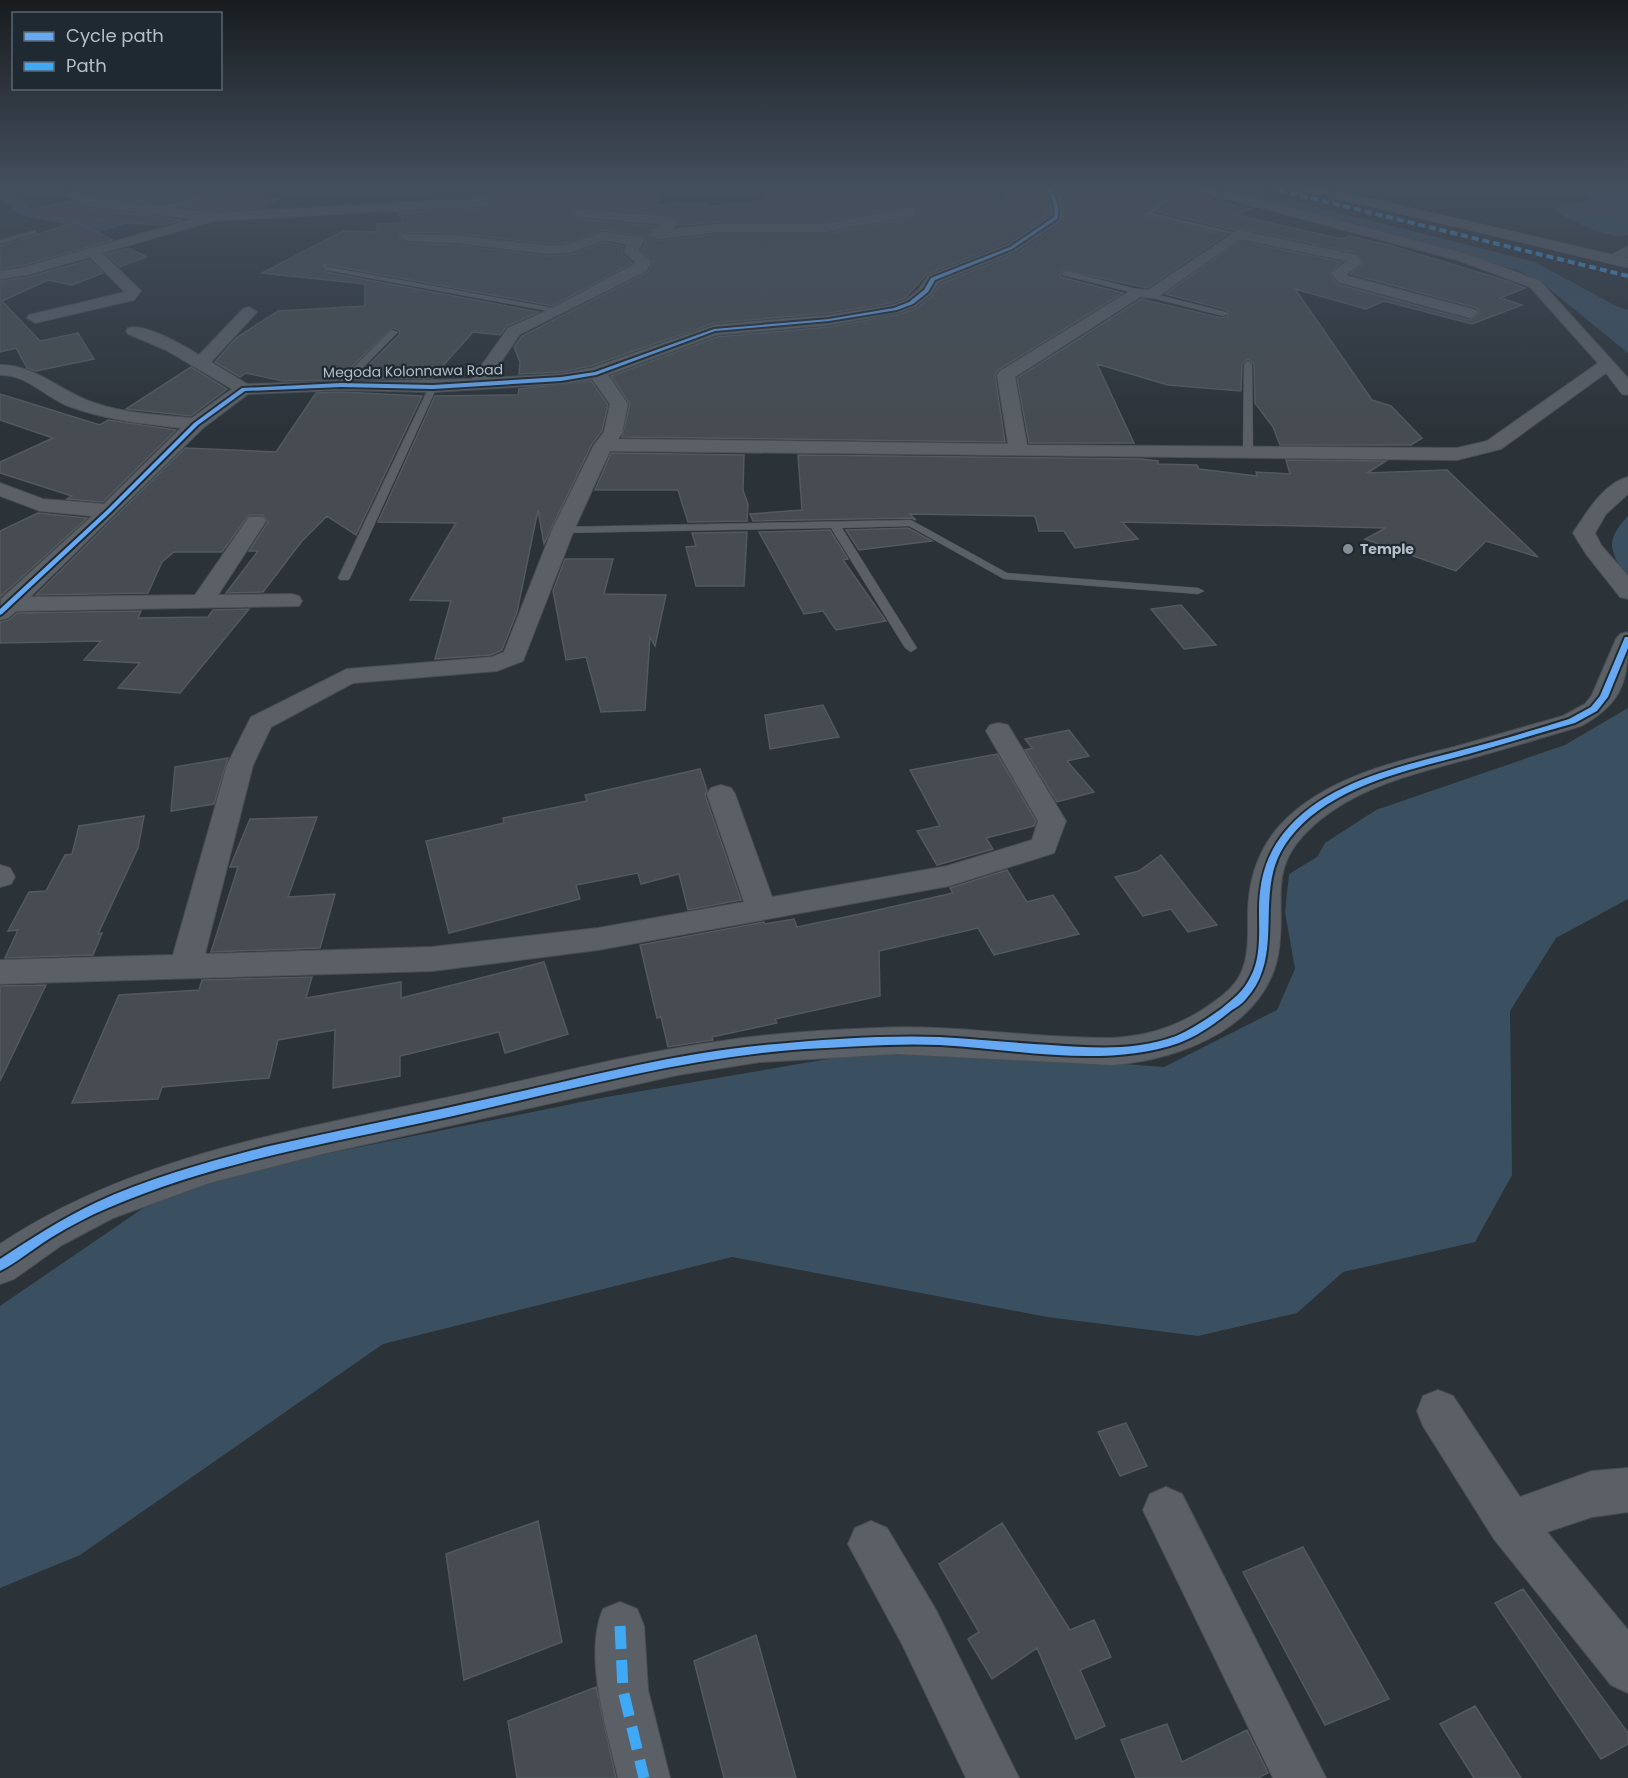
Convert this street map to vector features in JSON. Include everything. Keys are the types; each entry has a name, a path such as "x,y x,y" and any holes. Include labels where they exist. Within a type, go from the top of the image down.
{"street":[{"path":"3,277 35,268"},
{"path":"35,318 129,297 133,294 134,291 110,268"},
{"path":"477,386 514,331 559,311 641,268"},
{"name":"Megoda Kolonnawa Road","path":"244,389 477,386 561,379 596,373 714,330 829,320 895,309 911,303 926,291 933,279 961,268"},
{"path":"1018,450 1006,375 1185,268"},
{"path":"1347,268 1338,273 1343,279 1470,313"},
{"path":"1494,268 1535,284 1608,364 1628,390"},
{"path":"200,364 249,312"},
{"path":"5,609 109,511 196,424 244,389 172,346 134,331"},
{"path":"603,445 1390,455 1477,451 1494,445 1608,364"},
{"path":"0,370 22,373 62,397 115,414 196,424"},
{"path":"185,966 200,921 240,765 260,722 347,676 497,664 514,656 563,530 603,445 613,433 619,404 606,382 596,373"},
{"path":"1628,483 1598,510 1584,533 1590,548 1615,574 1628,592"},
{"path":"0,489 40,505 109,511"},
{"path":"202,602 256,521"},
{"path":"5,609 291,601"},
{"path":"0,1266 21,1250 79,1216 158,1183 242,1158 639,1071 759,1050 881,1041 924,1040 1113,1054 1154,1047 1185,1036 1230,1009 1254,986 1263,962 1263,901 1269,864 1284,838 1314,808 1349,788 1382,775 1572,721 1594,709 1604,697 1628,639"},
{"path":"0,972 432,959 598,939 949,876 1044,846 1052,821 999,731"},
{"path":"721,794 762,910"},
{"path":"1438,1411 1510,1523 1628,1668"},
{"path":"1510,1523 1592,1494 1628,1490"},
{"path":"1166,1510 1300,1778"},
{"path":"871,1544 919,1627 993,1778"},
{"path":"620,1626 623,1690 644,1778"}],"lane":[{"path":"326,268 559,311"},
{"path":"1065,273 1223,314"},
{"path":"341,386 394,332"},
{"path":"1248,364 1248,453"},
{"path":"344,578 433,387"},
{"path":"563,530 911,523 1004,576 1198,591"},
{"path":"835,525 911,648"}],"water":[{"path":"1509,268 1546,268 1616,306 1628,310 1628,353 1542,283 1520,271"},
{"path":"1628,516 1628,581 1614,555 1612,541"},
{"path":"1628,708 1628,899 1556,938 1510,1011 1512,1175 1475,1242 1343,1272 1297,1313 1198,1336 1047,1317 732,1257 383,1344 80,1555 0,1588 0,1306 161,1196 266,1166 601,1098 822,1060 915,1048 1164,1067 1277,1010 1295,969 1285,912 1289,874 1317,857 1325,843 1376,810 1565,745"}],"building":[{"path":"60,268 98,268 103,273 72,285 48,280 2,301 40,341 78,333 94,359 36,371 27,368 16,348 0,352 0,281 28,277"},
{"path":"272,268 324,268 326,272 539,312 507,326 500,335 473,332 432,378 355,379 400,334 399,330 392,328 338,380 283,381 246,373 240,377 215,362 236,338 278,311 365,306 365,284 262,273"},
{"path":"344,268 623,268 553,306"},
{"path":"650,268 942,268 927,274 905,298 891,303 829,313 714,323 591,366 561,372 519,374 520,362 514,347 522,336 648,272"},
{"path":"980,268 1177,268 1147,288 1063,270 1061,277 1123,293 998,370 995,375 1005,442 622,437 630,404 611,376 717,337 829,327 901,314 917,308 932,296 940,284"},
{"path":"1202,268 1335,268 1329,273 1337,284 1469,320 1480,313 1477,308 1350,274 1358,268 1464,268 1525,288 1500,298 1522,305 1472,324 1384,301 1366,309 1295,289 1372,400 1391,406 1422,438 1411,445 1280,445 1273,427 1255,403 1254,364 1248,359 1242,364 1241,391 1168,385 1097,364 1134,443 1029,443 1017,378 1141,299 1222,318 1228,316 1227,310 1165,294"},
{"path":"191,367 227,389 191,416 126,409"},
{"path":"591,381 608,405 602,431 592,444 544,544 538,510 517,612 502,650 491,655 435,659 451,601 410,600 456,523 378,522 435,396 518,395 519,389"},
{"path":"316,393 422,396 356,535 327,516 302,541 263,592 226,593 258,551 249,551 268,522 263,515 249,515 222,552 174,552 162,562 148,593 36,595 185,448 276,452"},
{"path":"0,394 100,425 108,420 176,430 103,502 67,499 72,496 0,473 0,462 53,438 0,420"},
{"path":"611,453 744,455 743,490 748,504 747,521 688,522 678,490 595,490"},
{"path":"798,455 1141,459 1158,461 1158,464 1197,465 1199,469 1257,476 1256,472 1290,474 1286,460 1386,461 1367,473 1447,470 1538,557 1486,541 1456,571 1365,539 1386,528 1122,522 1138,539 1075,548 1064,531 1039,531 1035,516 910,514 916,520 911,518 753,521 750,514 802,510"},
{"path":"38,513 87,518 0,597 0,531"},
{"path":"908,528 932,541 859,550 846,530"},
{"path":"830,530 848,559 843,560 886,621 836,630 823,611 804,614 759,532"},
{"path":"747,532 744,586 696,586 686,547 696,546 692,533"},
{"path":"565,559 613,559 604,594 666,595 655,646 650,637 645,710 601,712 586,657 566,660 553,591"},
{"path":"1181,605 1216,645 1184,649 1151,609"},
{"path":"249,609 180,693 118,688 140,663 84,660 101,641 0,643 0,622 9,620 17,613 141,611 138,618 208,617 213,610"},
{"path":"823,705 839,737 770,749 765,715"},
{"path":"1069,730 1089,756 1067,761 1094,792 1057,802 1025,750 1032,748 1025,739"},
{"path":"997,754 1036,821 1034,826 986,838 993,849 937,865 917,831 940,826 910,770"},
{"path":"228,758 214,804 171,811 175,767"},
{"path":"700,769 707,790 705,795 741,900 688,910 679,874 641,884 638,873 576,885 580,899 449,933 426,841 504,823 503,818 587,801 585,795"},
{"path":"144,816 138,848 98,934 102,933 93,955 5,958 18,930 8,931 29,892 46,891 65,855 72,854 79,826"},
{"path":"317,817 288,897 335,894 320,948 211,952 238,867 230,867 250,819"},
{"path":"1161,855 1217,925 1188,932 1171,909 1143,916 1115,877 1139,871"},
{"path":"1007,870 1027,902 1053,895 1079,934 994,955 978,928 879,951 880,996 775,1019 777,1023 712,1037 713,1040 668,1047 661,1017 657,1018 640,945 764,922 765,924 794,919 797,927 953,893 950,888"},
{"path":"544,962 568,1034 505,1053 499,1032 400,1056 400,1076 333,1088 335,1030 278,1040 269,1078 162,1087 158,1099 72,1103 119,995 199,990 202,980 312,977 306,998 401,982 401,998"},
{"path":"46,985 0,1081 0,986"},
{"path":"1126,1423 1147,1466 1120,1476 1098,1432"},
{"path":"538,1521 562,1642 464,1680 446,1554"},
{"path":"1002,1523 1070,1630 1094,1620 1111,1657 1080,1670 1105,1726 1076,1739 1037,1648 992,1679 968,1639 979,1632 939,1564"},
{"path":"1303,1547 1389,1699 1325,1725 1243,1572"},
{"path":"1523,1589 1628,1733 1628,1744 1601,1759 1495,1603"},
{"path":"756,1635 796,1778 724,1778 694,1661"},
{"path":"596,1687 616,1778 517,1778 508,1721"},
{"path":"1475,1706 1521,1778 1474,1778 1440,1724"},
{"path":"1167,1724 1182,1762 1247,1730 1268,1773 1258,1778 1136,1778 1121,1740"}],"marked path":[{"path":"1595,268 1628,276"},
{"path":"620,1626 623,1690 644,1778"}],"cycle path":[{"path":"0,613 109,511 196,424 244,389 341,385 433,387 561,379 596,373 714,330 829,320 895,309 911,303 926,291 933,279 961,268"},
{"path":"0,1266 48,1233 99,1207 153,1185 209,1167 322,1139 678,1062 789,1046 897,1040 1112,1052 1144,1048 1178,1039 1217,1017 1242,997 1257,976 1263,953 1265,883 1271,859 1286,836 1304,818 1323,803 1366,781 1572,721 1594,709 1604,697 1628,639"}],"place":[{"name":"Temple","path":"1348,549"}]}
